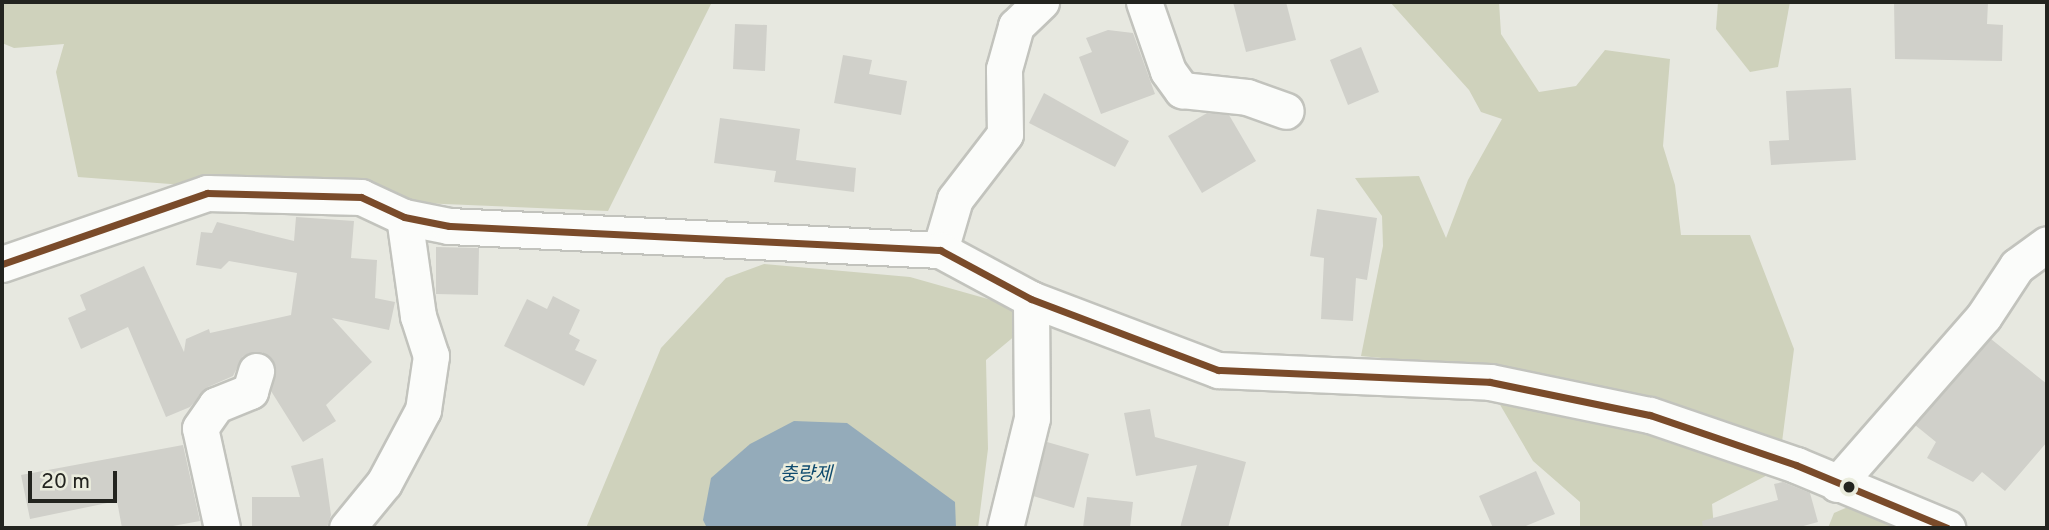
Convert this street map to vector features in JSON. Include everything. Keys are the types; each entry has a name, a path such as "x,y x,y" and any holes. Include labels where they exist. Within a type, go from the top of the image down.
{"street":[{"path":"940,250 954,199 1005,134 1003,69 1016,26 1041,2"},
{"path":"1144,2 1168,71 1182,90 1247,97 1286,111"},
{"path":"2,264 208,192 361,197 404,217 449,226 940,250 1031,299 1218,370 1490,382 1650,415 1796,465 1947,528"},
{"path":"347,528 384,483 423,410 431,356 418,316 404,217"},
{"path":"1837,484 1984,316 2017,267 2047,244"},
{"path":"1005,528 1032,418 1031,299"},
{"path":"222,528 200,428 216,405 250,391 256,371"}],"green space":[{"path":"2,2 712,2 608,211 420,203 78,177 56,72 64,44 14,48 2,43"},
{"path":"1390,2 1499,2 1501,34 1539,92 1576,86 1605,50 1670,59 1663,146 1675,185 1681,235 1750,235 1794,349 1782,442 1516,371 1361,356 1383,246 1382,216 1355,178 1419,176 1446,238 1468,180 1502,119 1481,112 1469,90"},
{"path":"1718,2 1790,2 1778,67 1750,72 1716,29"},
{"path":"764,264 910,277 1041,314 986,360 988,449 978,528 586,528 661,348 726,278"},
{"path":"1542,400 1779,469 1712,504 1714,528 1580,528 1580,502 1533,461 1499,403"},
{"path":"1857,503 1906,528 1828,528 1834,513"}],"water":[{"name":"충량제","path":"794,421 847,423 955,502 956,528 707,528 703,520 711,478 750,444"}],"building":[{"path":"1233,2 1286,2 1296,40 1246,52"},
{"path":"1894,2 1988,2 1987,24 2003,25 2002,61 1895,59"},
{"path":"735,24 767,25 765,71 733,69"},
{"path":"1108,30 1133,33 1155,94 1101,114 1079,57 1092,52 1086,38"},
{"path":"1361,47 1379,92 1348,105 1330,60"},
{"path":"843,55 872,60 869,74 907,81 901,115 834,103"},
{"path":"1851,88 1856,160 1771,165 1769,141 1789,140 1786,91"},
{"path":"1044,93 1129,141 1115,167 1029,123"},
{"path":"1207,113 1229,115 1256,161 1202,193 1168,136"},
{"path":"720,118 800,129 796,160 856,168 854,192 774,182 776,171 714,163"},
{"path":"1317,209 1377,218 1367,280 1356,278 1353,321 1321,319 1324,258 1310,256"},
{"path":"296,217 354,221 351,258 377,260 375,298 395,302 389,330 332,318 372,362 326,405 336,421 303,442 271,391 276,367 262,352 243,356 233,376 208,387 190,407 166,417 128,327 81,349 68,318 86,310 80,295 144,266 184,352 186,339 209,329 210,333 291,315 297,273 229,261 221,269 196,265 201,232 212,233 217,222 294,241"},
{"path":"436,247 479,248 478,295 436,294"},
{"path":"553,296 580,310 569,334 580,340 575,350 597,360 584,386 504,346 527,299 547,309"},
{"path":"1991,339 2047,384 2047,442 2005,491 1982,472 1973,482 1927,458 1936,442 1915,425"},
{"path":"1150,409 1155,437 1246,462 1228,528 1180,528 1197,465 1136,476 1124,413"},
{"path":"1047,442 1089,454 1074,508 1033,496"},
{"path":"183,445 200,521 162,528 122,528 117,501 30,519 21,475"},
{"path":"323,458 331,515 327,528 252,528 252,497 300,497 291,466"},
{"path":"1536,471 1555,514 1521,528 1493,528 1479,496"},
{"path":"1783,482 1810,493 1818,522 1796,528 1703,528 1702,521 1778,500 1774,484"},
{"path":"1087,497 1133,502 1130,528 1083,528"}],"transit line":[{"path":"2,264 207,193 361,197 404,217 449,226 940,250 1031,299 1218,370 1490,382 1650,415 1796,465 1947,528"}]}
